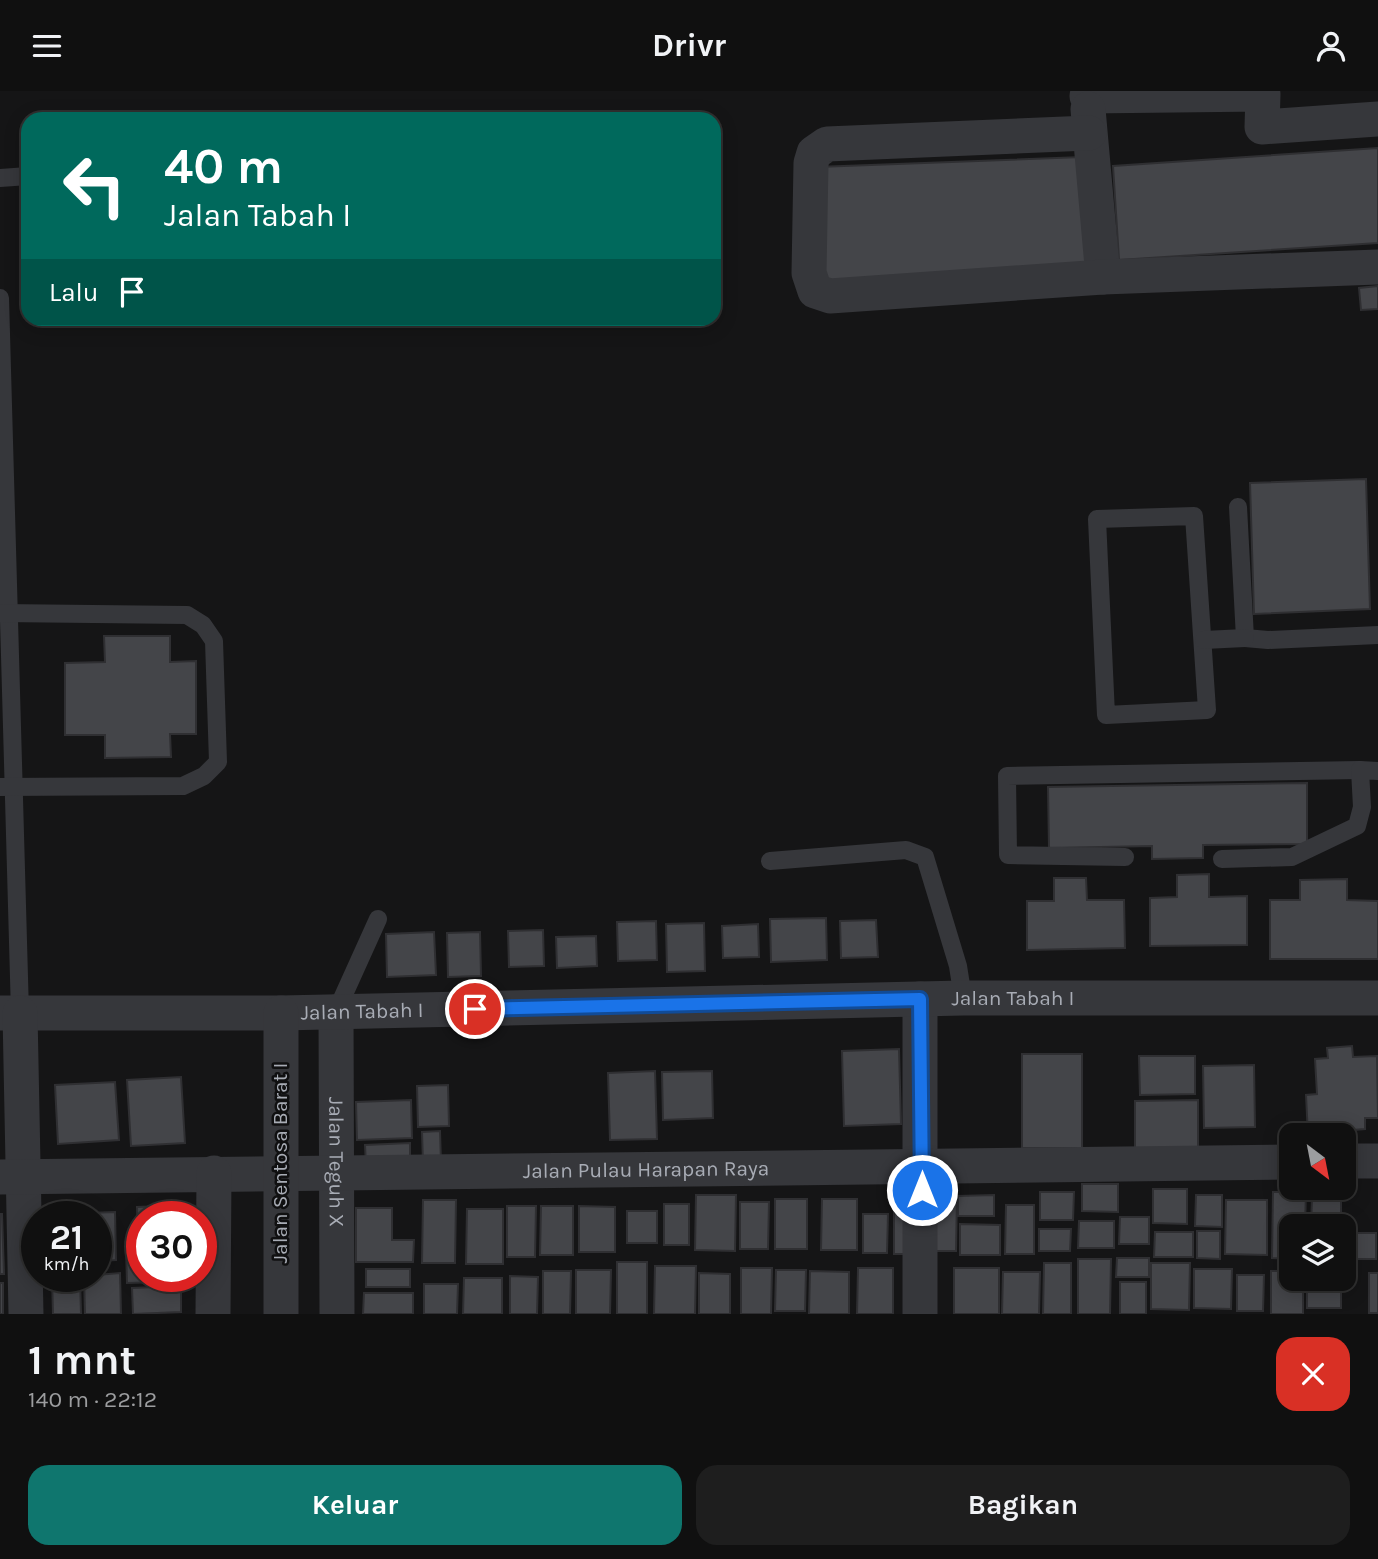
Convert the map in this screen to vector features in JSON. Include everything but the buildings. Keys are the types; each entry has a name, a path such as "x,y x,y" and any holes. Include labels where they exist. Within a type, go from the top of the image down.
{"street":[{"path":"1103,277 1087,94 1263,94 1262,127 1378,119"},
{"path":"1089,133 827,143 814,153 811,163 809,272 815,291 830,296 1103,277 1378,267"},
{"name":"Jalan Tabah I","path":"10,1013 281,1013 963,998 1378,998"},
{"path":"920,999 920,1314"},
{"name":"Jalan Teguh X","path":"336,1012 337,1314"},
{"path":"10,1013 12,1176 26,1314"},
{"name":"Jalan Sentosa Barat I","path":"281,1013 281,1314"},
{"name":"Jalan Pulau Harapan Raya","path":"12,1176 1279,1161"},
{"path":"1356,1161 1378,1161"},
{"path":"213,1314 214,1173"}],"lane":[{"path":"0,178 21,176"},
{"path":"0,298 10,1013"},
{"path":"1238,507 1245,638"},
{"path":"1195,516 1203,640 1207,710 1106,715 1097,519 1195,516"},
{"path":"4,613 187,615 203,625 214,641 218,762 204,776 183,786 7,787"},
{"path":"1203,640 1378,635"},
{"path":"1222,859 1292,857 1357,826 1362,807 1360,770"},
{"path":"1125,857 1008,855 1007,776 1378,771"},
{"path":"770,861 906,850 925,857 958,966 963,998"},
{"path":"336,1012 378,919"}],"route":[{"path":"475,1009 920,999 922,1190"}]}
